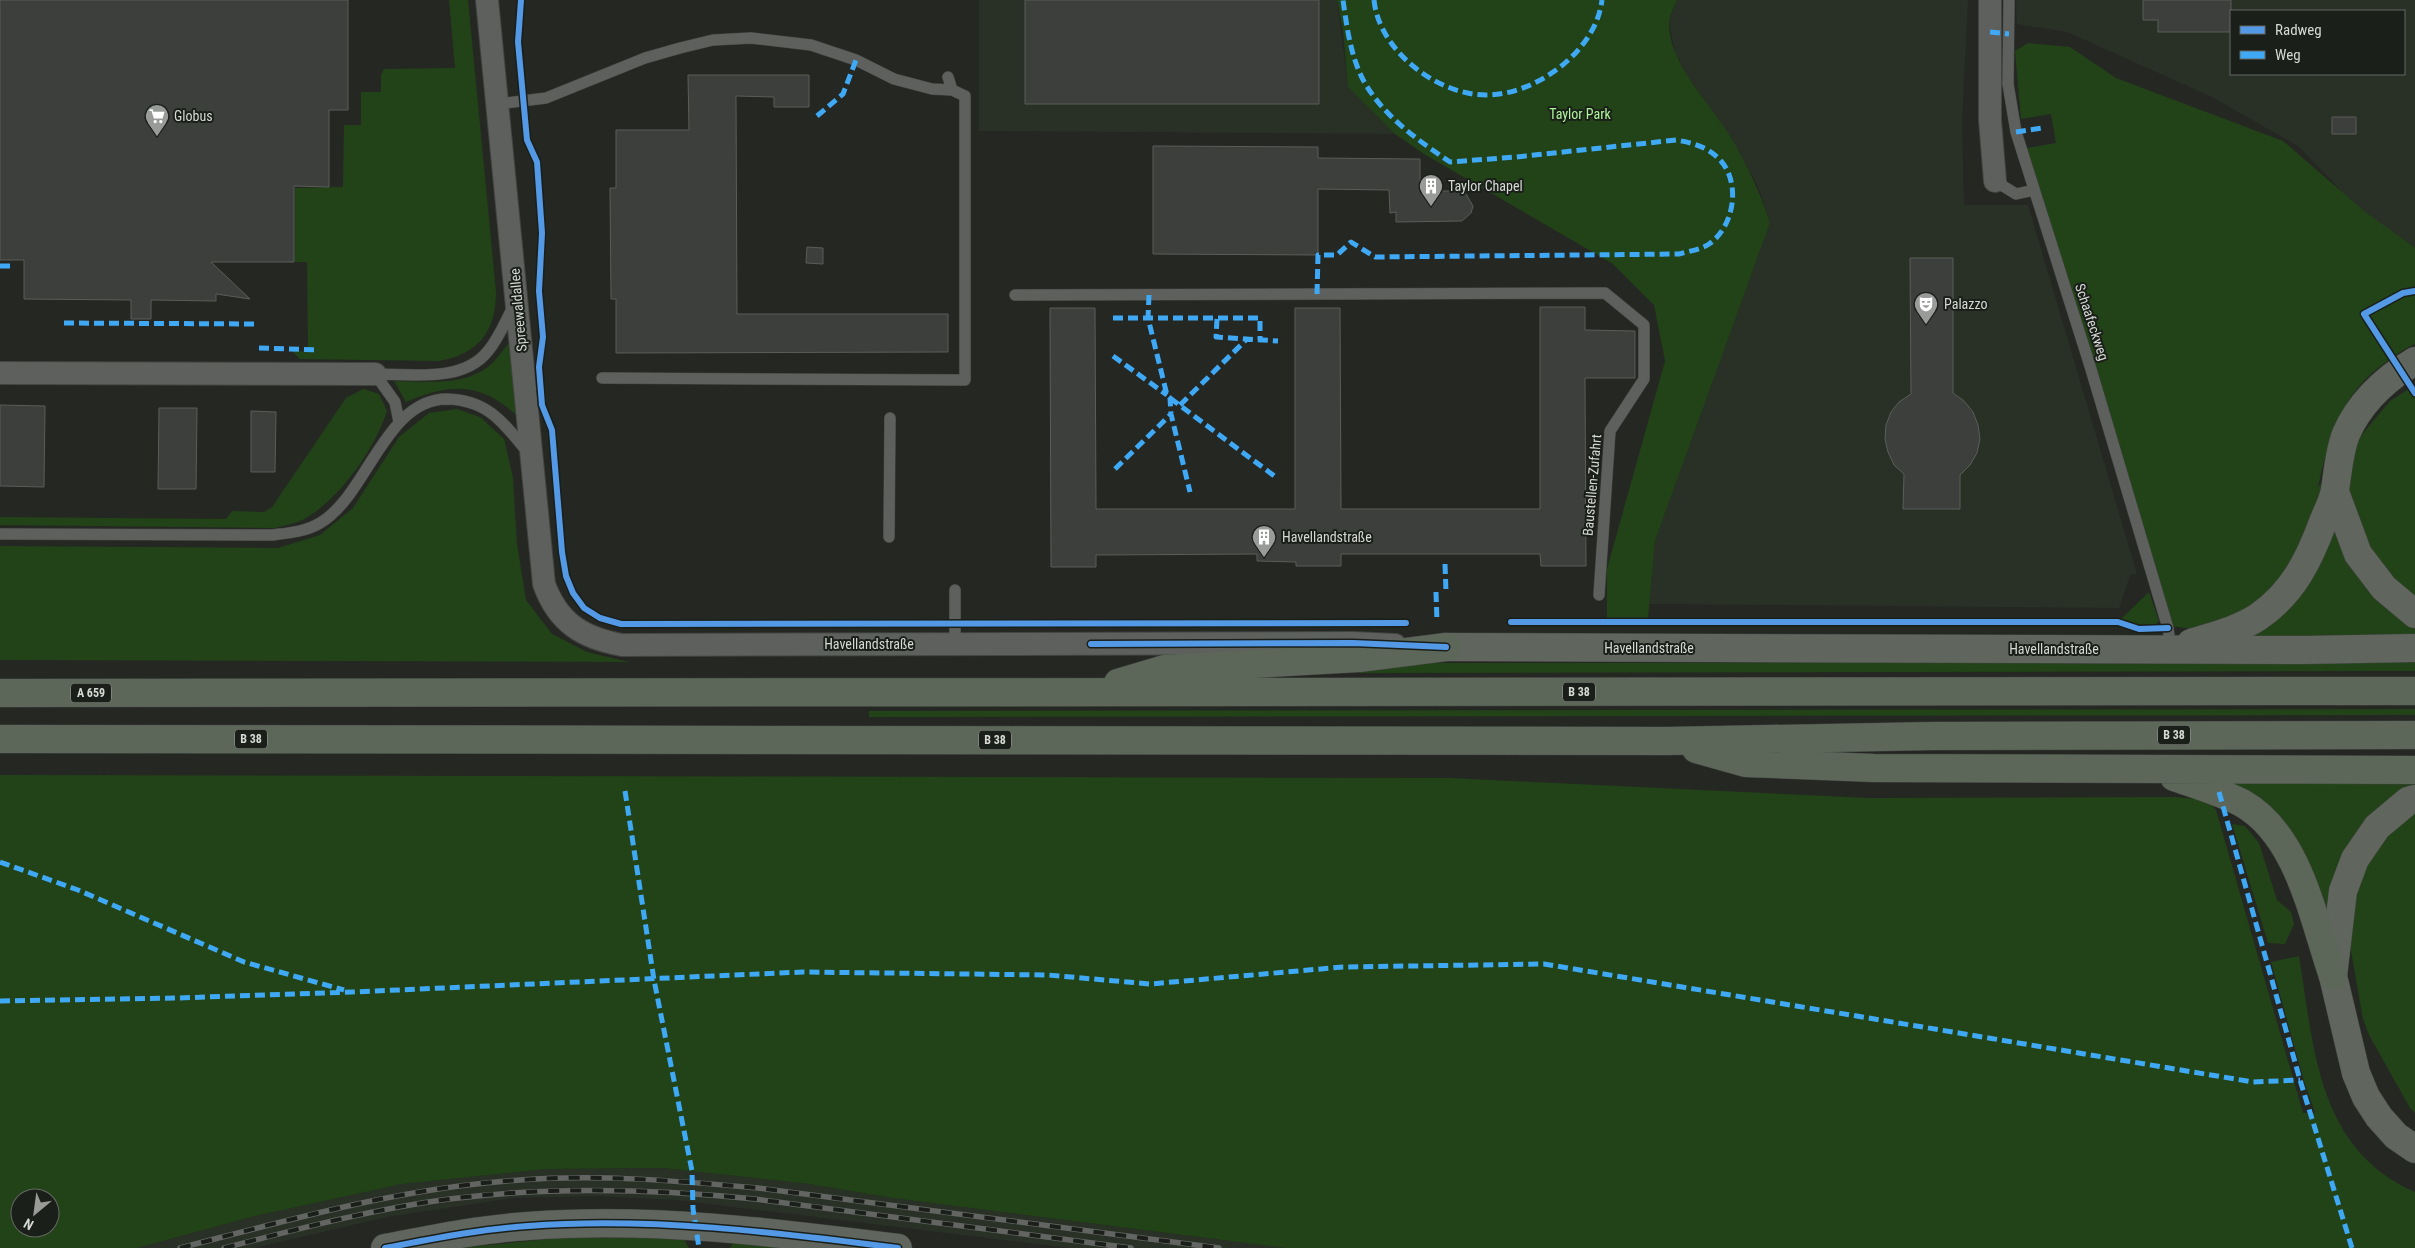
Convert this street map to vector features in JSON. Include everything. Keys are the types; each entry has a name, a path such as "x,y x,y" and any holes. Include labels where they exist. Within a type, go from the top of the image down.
{"highway":[{"path":"1090,692 1166,669 1358,658 1446,647"},
{"name":"B 38","path":"183,694 2415,691"},
{"name":"A 659","path":"0,693 183,694"},
{"name":"B 38","path":"0,739 1667,741 1932,736 2415,735"},
{"path":"1667,741 1746,763 1874,768 2415,770"},
{"path":"2154,769 2219,792 2244,804 2264,819 2285,846 2305,889 2333,976"}],"main road":[{"path":"2171,650 2233,629 2258,617 2282,598 2306,566 2335,492 2337,465 2346,435 2357,414 2384,382 2415,361"},
{"path":"2335,492 2358,554 2384,588 2415,614"},
{"name":"Havellandstraße","path":"1446,647 2171,650 2415,648"},
{"path":"2415,799 2408,802 2377,827 2354,859 2343,892 2333,976 2356,1073 2366,1097 2396,1136 2415,1149"},
{"path":"385,1248 440,1237 526,1226 608,1223 696,1226 898,1248"}],"street":[{"name":"Spreewaldallee","path":"487,0 544,584 550,599 561,616"},
{"path":"1990,0 1990,120 1996,181"},
{"path":"0,373 375,374"},
{"name":"Havellandstraße","path":"561,616 580,631 600,641 622,645 1353,643 1446,647"}],"lane":[{"name":"Schaafeckweg","path":"2008,0 2008,84 2016,132 2096,384 2168,628 2171,650"},
{"path":"498,104 546,98 645,58 680,48 713,40 750,38 811,45 856,60 894,79 932,89 952,90 965,96 965,380 602,378"},
{"path":"948,77 952,90"},
{"path":"1996,181 2016,194 2034,190"},
{"name":"Baustellen-Zufahrt","path":"1014,295 1605,293 1644,324 1644,379 1610,431 1599,595"},
{"path":"375,374 434,374 464,370 488,352 500,333 517,298"},
{"path":"375,374 394,402 399,422"},
{"path":"0,534 272,535 297,532 320,523 343,502 399,422 416,408 437,399 464,399 487,409 504,422 533,458"},
{"path":"889,537 890,418"},
{"path":"954,590 955,644"}],"shaded area":[{"path":"979,0 1337,0 1348,87 1395,134 979,131"},
{"path":"1677,0 1968,0 1962,122 1964,205 2028,205 2137,574 2130,575 2119,608 1649,604 1655,541 1770,223 1758,186 1729,135 1688,77 1675,52 1669,21"},
{"path":"2016,0 2415,0 2415,263 2379,237 2336,185 2298,146 2212,97 2067,32 2017,24"},
{"path":"663,1168 809,1184 893,1198 1285,1248 1069,1248 676,1200 597,1196 514,1198 387,1217 254,1248 137,1248 255,1216 402,1184 546,1169"}],"green space":[{"path":"449,0 468,0 496,292 493,319 482,339 474,347 453,358 439,361 300,359 292,351 308,352 307,262 295,262 295,188 343,187 344,125 361,125 361,92 381,92 381,75 384,69 455,68"},
{"name":"Taylor Park","path":"1337,0 1677,0 1669,22 1675,52 1692,82 1722,123 1736,147 1757,189 1770,223 1655,541 1648,618 1607,618 1607,569 1665,361 1654,305 1613,264 1424,154 1395,134 1348,87 1343,30"},
{"path":"2028,43 2070,47 2116,78 2283,141 2364,211 2415,248 2415,344 2398,353 2373,372 2349,400 2333,432 2318,487 2390,401 2415,385 2415,636 2251,636 2170,626 2103,390 2027,148 2056,143 2051,114 2021,119 2015,51"},
{"path":"508,344 512,344 519,414 515,414 502,403 489,396 463,389 449,389 406,402 394,381 442,382 466,378 488,367"},
{"path":"363,389 379,394 387,411 374,441 354,472 330,499 317,510 297,522 275,528 0,525 0,517 226,519 232,511 264,512 272,507 346,398"},
{"path":"457,409 480,417 504,439 513,478 517,544 526,600 552,634 587,652 629,662 0,660 0,546 278,548 320,535 353,508 399,437 429,413"},
{"path":"2149,592 2159,621 2145,627 2121,619"},
{"path":"2415,662 2415,671 1360,673 1354,669 1410,663"},
{"path":"2415,709 2415,715 869,717 869,711"},
{"path":"0,775 1450,778 1869,798 2175,797 2208,800 2216,810 2303,1113 2315,1113 2304,1081 2271,962 2299,956 2316,1060 2326,1092 2339,1123 2358,1150 2382,1173 2415,1192 2415,1248 1285,1248 893,1198 809,1184 663,1168 546,1169 402,1184 255,1216 137,1248 0,1248"},
{"path":"2415,777 2415,788 2330,922 2316,896 2222,779"},
{"path":"2415,808 2415,1113 2410,1108 2369,1035 2363,1019 2350,945 2348,916 2371,848"},
{"path":"2232,824 2245,826 2259,843 2277,900 2291,912 2294,924 2285,944 2268,943"},
{"path":"559,1238 683,1238 689,1248 459,1248"},
{"path":"734,1242 784,1248 730,1248"}],"building":[{"path":"0,0 348,0 348,110 329,110 329,187 294,186 294,262 211,262 250,299 216,294 216,301 151,300 151,319 131,319 131,300 24,299 24,260 0,260"},
{"path":"1025,0 1319,0 1319,104 1025,104"},
{"path":"2143,0 2231,0 2230,32 2158,32 2158,20 2143,20"},
{"path":"688,75 809,75 809,107 774,107 774,97 736,96 737,314 948,314 948,352 616,353 616,299 611,299 610,188 616,188 616,130 689,130"},
{"path":"2332,117 2356,117 2356,134 2332,134"},
{"path":"1153,146 1318,147 1318,158 1420,159 1420,191 1454,191 1466,194 1473,206 1471,213 1462,221 1396,222 1396,212 1390,213 1389,190 1318,189 1318,255 1153,254"},
{"path":"807,247 823,248 823,264 806,263"},
{"path":"1910,258 1953,258 1953,393 1964,401 1973,412 1978,425 1980,439 1977,453 1970,465 1960,475 1960,509 1903,509 1904,474 1894,465 1885,439 1886,425 1891,412 1899,402 1911,394"},
{"path":"1540,307 1585,307 1585,330 1635,331 1635,378 1585,378 1586,566 1541,566 1540,554 1341,554 1341,566 1296,566 1296,562 1257,561 1257,554 1096,555 1096,567 1051,567 1050,308 1095,308 1096,509 1295,509 1295,308 1340,308 1341,509 1540,509"},
{"path":"0,405 45,406 44,487 0,486"},
{"path":"159,408 197,408 196,489 158,489"},
{"path":"251,411 276,412 275,472 251,472"}],"railway":[{"path":"180,1248 306,1216 391,1197 477,1184 550,1178 609,1178 758,1188 1219,1248"},
{"path":"224,1248 336,1220 421,1203 526,1192 602,1190 755,1199 1131,1248"}],"marked path":[{"path":"1317,294 1318,255 1337,255 1351,242 1375,257 1679,254 1706,246 1718,236 1729,216 1732,205 1731,181 1721,161 1711,152 1700,146 1676,140 1450,162 1415,137 1393,118 1366,85 1353,55 1343,0"},
{"path":"1374,0 1378,19 1387,36 1399,53 1414,67 1431,79 1450,88 1488,95 1507,93 1526,87 1544,78 1561,66 1589,36 1597,19 1602,0"},
{"path":"1990,32 2009,34"},
{"path":"817,116 843,94 856,60"},
{"path":"2016,132 2042,128"},
{"path":"0,266 12,266"},
{"path":"1149,295 1148,318 1167,395 1170,398 1171,414 1190,492"},
{"path":"1113,318 1260,318 1260,340"},
{"path":"1217,319 1216,337 1278,341"},
{"path":"64,323 259,324"},
{"path":"1180,405 1247,339"},
{"path":"259,348 319,350"},
{"path":"1113,356 1167,395"},
{"path":"1170,398 1277,478"},
{"path":"1115,469 1171,414"},
{"path":"1445,564 1446,592"},
{"path":"1436,592 1437,622"},
{"path":"625,791 654,980 692,1171 693,1209 699,1248"},
{"path":"2219,792 2300,1080 2352,1248"},
{"path":"0,862 78,890 244,962 344,990"},
{"path":"0,1001 177,998 352,992 803,972 1048,975 1150,984 1343,967 1544,964 2253,1082 2300,1080"}],"cycle path":[{"path":"521,0 518,42 527,140 537,162 542,233 539,291 543,337 539,367 542,405 552,430 562,552 566,576 573,593 584,608 600,618 621,624 1406,623"},
{"path":"2415,291 2403,293 2364,314 2415,393"},
{"path":"1511,622 2118,622 2139,629 2168,628"},
{"path":"1091,644 1353,643 1446,647"},
{"path":"385,1248 510,1227 620,1223 759,1232 898,1248"}],"place":[{"name":"Globus","path":"157,137"},
{"name":"Taylor Chapel","path":"1431,207"},
{"name":"Palazzo","path":"1926,325"},
{"name":"Havellandstraße","path":"1264,558"}]}
